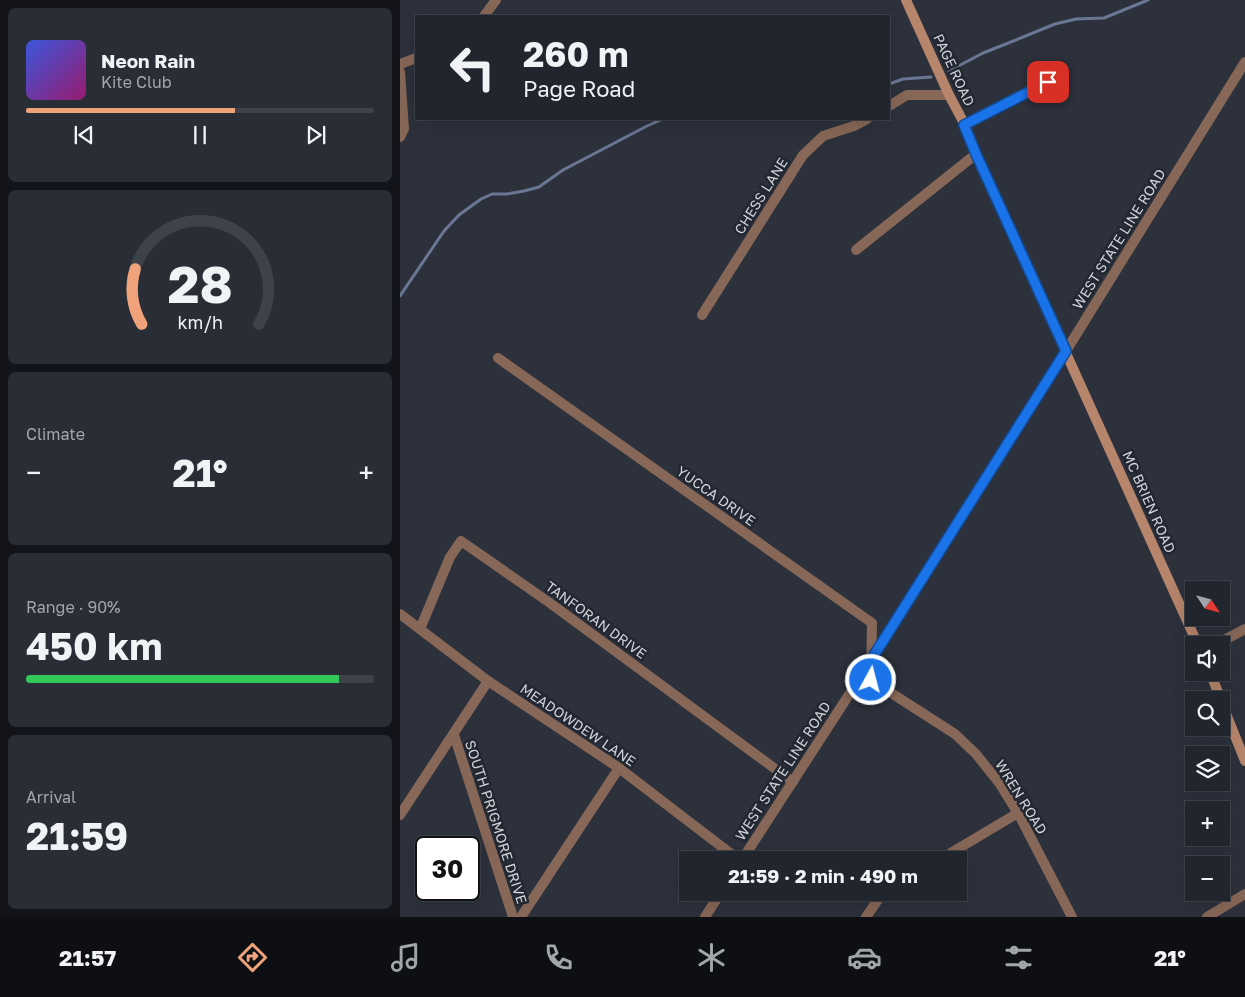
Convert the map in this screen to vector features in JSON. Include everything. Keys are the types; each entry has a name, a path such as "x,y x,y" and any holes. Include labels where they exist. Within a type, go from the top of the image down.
{"main road":[{"name":"PAGE ROAD","path":"906,0 1074,371"},
{"name":"MC BRIEN ROAD","path":"1074,371 1194,636"},
{"path":"1230,724 1245,761"}],"street":[{"path":"485,15 496,0"},
{"path":"400,64 415,58"},
{"name":"WEST STATE LINE ROAD","path":"746,851 871,660 1245,62"},
{"path":"400,72 404,129 400,137"},
{"path":"964,125 1048,82"},
{"path":"890,105 907,95 949,95"},
{"name":"CHESS LANE","path":"702,315 803,155 823,136 854,126 865,120"},
{"path":"856,250 976,154"},
{"name":"YUCCA DRIVE","path":"498,358 872,623 871,680"},
{"name":"TANFORAN DRIVE","path":"420,629 450,557 461,541 793,782"},
{"name":"MEADOWDEW LANE","path":"400,614 488,681 618,768 728,851"},
{"path":"1230,637 1245,629"},
{"name":"WREN ROAD","path":"871,680 955,734 976,754 1000,784 1018,813 1072,917"},
{"path":"400,815 488,681"},
{"name":"SOUTH PRIGMORE DRIVE","path":"454,735 513,917"},
{"path":"521,917 618,768"},
{"path":"955,851 1018,813"},
{"path":"1207,917 1245,894"},
{"path":"706,917 716,901"},
{"path":"866,917 877,901"}],"waterway":[{"path":"949,71 983,53 1055,24 1076,19 1104,18 1148,0"},
{"path":"890,84 903,79 931,77"},
{"path":"400,296 444,231 459,215 481,199 492,194 507,194 539,187 563,170 661,120"}],"route":[{"path":"871,680 871,660 1066,351 964,125 1048,82"}]}
